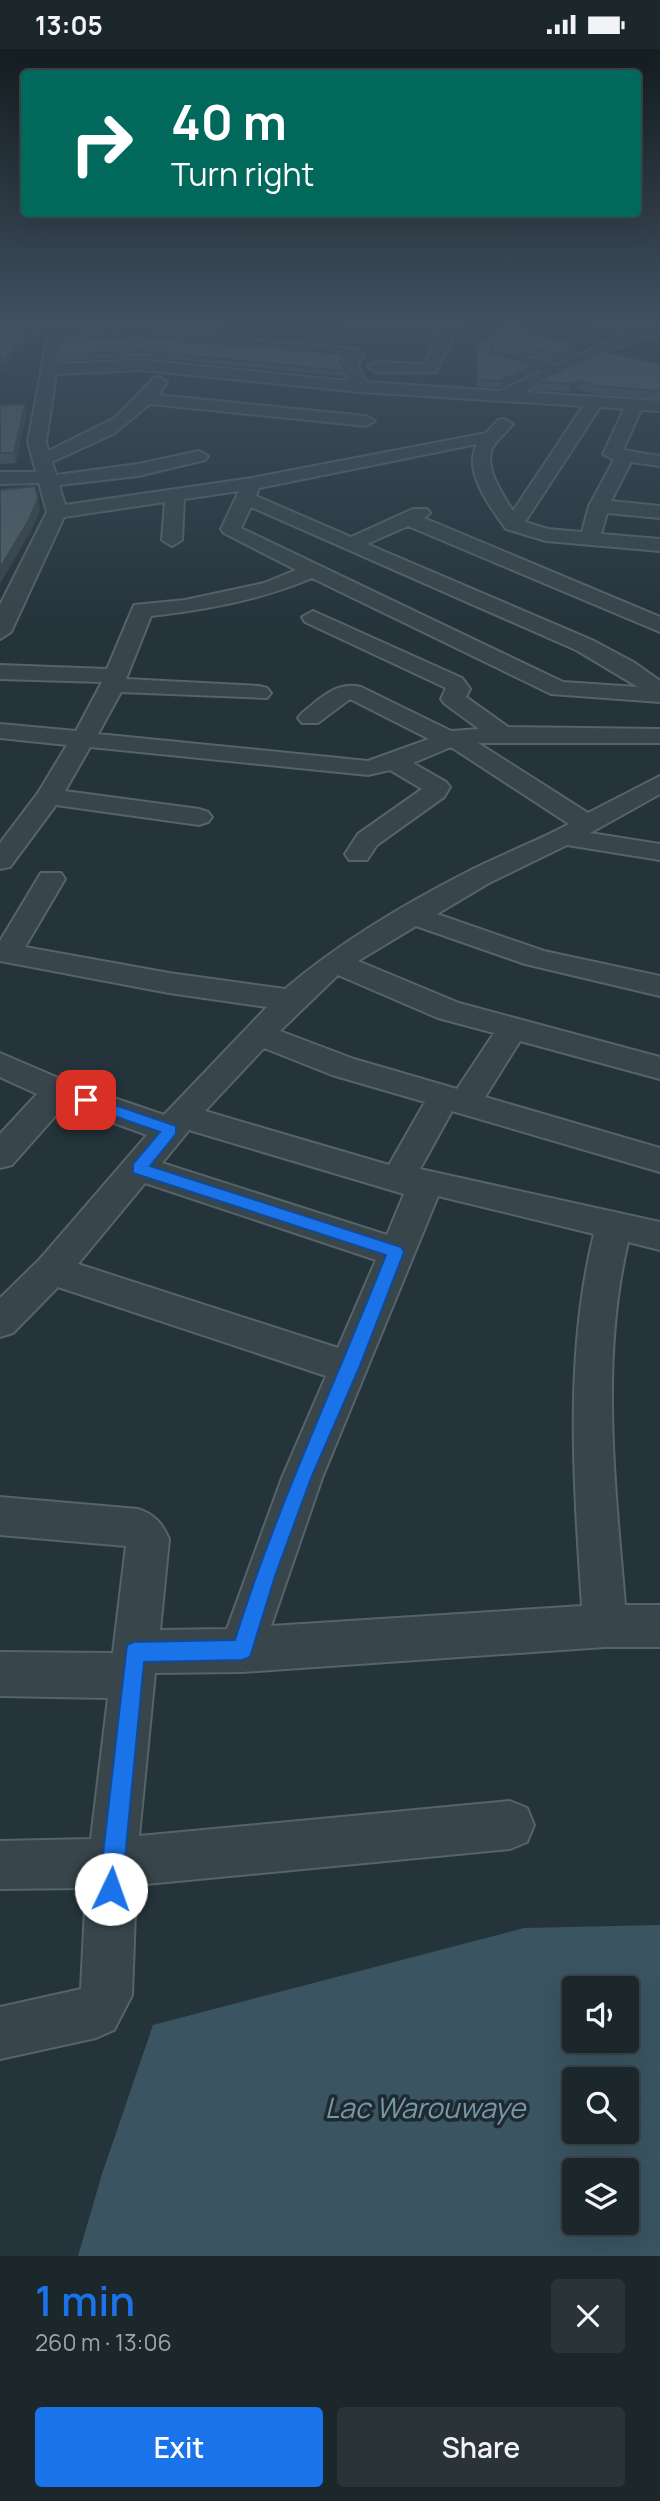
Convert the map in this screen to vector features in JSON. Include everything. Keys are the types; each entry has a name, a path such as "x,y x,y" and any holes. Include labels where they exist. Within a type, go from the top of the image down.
{"street":[{"path":"0,632 16,591 57,512 46,473 37,429 38,423"},
{"path":"46,473 121,423"},
{"path":"499,423 494,437 484,446 481,456 494,493 521,528 590,540 660,545"},
{"path":"487,551 521,528 532,498 581,423"},
{"path":"631,423 628,436 611,452 660,461"},
{"path":"57,512 175,495 248,491 458,441 494,437"},
{"path":"0,478 46,473 138,470 199,456"},
{"path":"590,540 599,506 625,456"},
{"path":"248,491 348,545 584,645 627,669 660,693"},
{"path":"248,491 232,531 559,689 660,693"},
{"path":"494,493 532,498"},
{"path":"172,540 175,495"},
{"path":"599,506 660,512"},
{"path":"348,545 414,516 487,551 660,625"},
{"path":"0,861 49,796 84,739 115,681 142,610 185,606 270,588 312,570"},
{"path":"313,617 454,683 458,689 453,699 502,734"},
{"path":"0,672 259,692"},
{"path":"554,736 559,689"},
{"path":"310,718 345,692 353,692 451,739 575,830 660,852"},
{"path":"0,731 368,768 393,762 451,739 502,734 660,736"},
{"path":"358,854 367,840 435,792 437,787 393,762"},
{"path":"0,1322 52,1270 176,1123 258,1034 291,1000 335,962 479,877 660,784"},
{"path":"49,796 199,817"},
{"path":"51,879 4,952 169,983 291,1000"},
{"path":"414,915 505,950 598,975 660,986"},
{"path":"335,962 443,1009 660,1068"},
{"path":"242,1650 265,1576 302,1478 396,1252 412,1180 455,1100 512,1028"},
{"path":"258,1034 343,1067 660,1160"},
{"path":"0,1064 60,1091 301,1156 660,1236"},
{"path":"0,1156 60,1091"},
{"path":"138,1168 396,1252"},
{"path":"605,1626 594,1474 594,1380 597,1307 614,1225"},
{"path":"52,1270 350,1368"},
{"path":"0,1516 138,1528 145,1532 148,1539 112,1863 106,1996 101,2008 96,2012 0,2033"},
{"path":"0,1674 133,1664 242,1650 605,1626 660,1626"},
{"path":"0,1865 112,1863 510,1825"}],"water":[{"name":"Lac Warouwaye","path":"660,1925 660,2256 78,2256 102,2174 153,2025 524,1928"}],"building":[{"path":"0,423 21,423 14,453 0,453"},
{"path":"35,486 38,499 29,520 0,568 0,490"}],"route":[{"path":"86,1100 170,1130 138,1168 396,1252 302,1478 265,1576 242,1650 134,1652 111,1889"}]}
